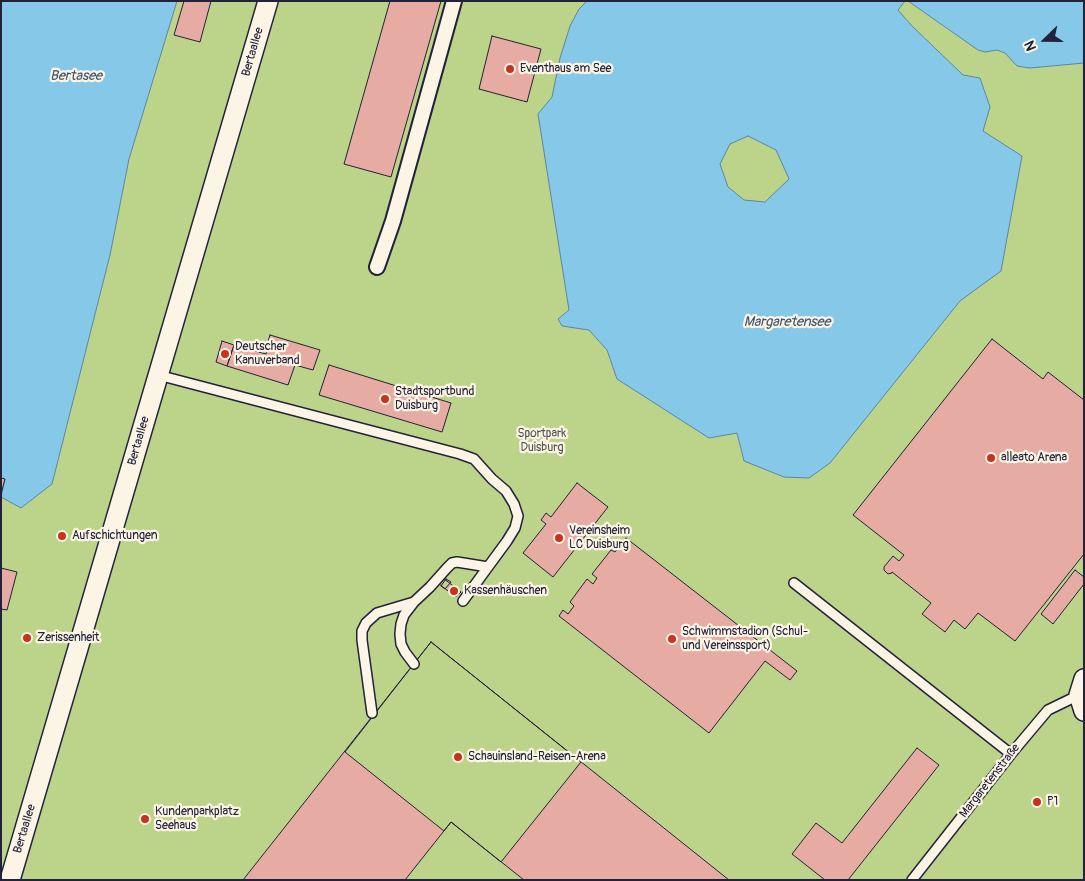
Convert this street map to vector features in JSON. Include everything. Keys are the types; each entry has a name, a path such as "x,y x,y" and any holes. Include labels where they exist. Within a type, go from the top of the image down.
{"street":[{"name":"Bertaallee","path":"10,880 268,1"},
{"path":"377,267 393,221 454,1"}],"lane":[{"path":"158,375 474,459 506,491 514,504 518,516 515,528 507,541 463,601"},
{"path":"414,664 404,652 401,644 400,634 404,615 414,602 452,564 457,562 488,567"},
{"path":"794,583 1011,754"},
{"path":"372,713 362,631 371,617 377,613 414,602"},
{"name":"Margaretenstraße","path":"912,880 1048,710 1082,695"}],"green space":[{"name":"Sportpark Duisburg","path":"1,1 1084,1 1084,880 1,880"}],"water":[{"name":"Bertasee","path":"1,1 177,1 129,159 110,255 52,484 21,508 1,497 5,479 1,478"},
{"name":"Margaretensee","path":"587,1 905,1 898,10 911,25 963,75 980,78 990,107 983,131 1022,156 1001,271 960,301 830,463 809,478 784,477 744,461 737,433 709,438 617,379 607,350 589,330 562,326 558,319 569,310 538,114 552,97 560,58 570,26 579,9","holes":["748,136 776,150 789,179 765,202 744,200 728,187 720,164 730,144"]},
{"path":"908,1 1084,1 1084,63 1030,68 1017,66 1005,53 997,50 985,52 978,50"}],"building":[{"path":"184,1 211,1 200,42 174,35"},
{"path":"390,1 441,1 391,177 344,164"},
{"name":"Eventhaus am See","path":"492,36 541,49 527,102 479,89"},
{"path":"270,335 320,350 313,370 295,365 288,385 227,366 234,345 266,354"},
{"name":"alleato Arena","path":"992,339 1043,379 1048,372 1084,400 1084,554 1015,641 978,613 965,629 954,620 945,632 922,614 931,603 892,572 888,574 884,570 884,567 893,556 899,561 904,555 853,515"},
{"name":"Deutscher Kanuverband","path":"222,341 234,345 227,366 216,362"},
{"name":"Stadtsportbund Duisburg","path":"329,365 451,403 442,432 319,395"},
{"path":"1,478 5,479 1,494"},
{"name":"Vereinsheim LC Duisburg","path":"577,483 608,507 553,577 523,553 546,524 541,520 546,513 551,517"},
{"name":"Schwimmstadion (Schul- und Vereinssport)","path":"626,538 797,671 790,680 765,661 709,733 559,616 563,610 568,614 574,606 570,602 587,579 593,584 597,578 592,574 611,550 615,552"},
{"path":"1,568 17,572 7,610 1,609"},
{"path":"1075,570 1084,577 1084,584 1053,624 1041,614"},
{"path":"443,578 461,592 456,597 439,584"},
{"name":"Kassenhäuschen","path":"446,579 451,582 445,589 441,586"},
{"name":"Kassenhäuschen","path":"455,586 459,589 454,596 449,593"},
{"path":"431,642 581,762 501,862 451,822 444,831 345,752"},
{"name":"Schauinsland-Reisen-Arena","path":"431,642 729,880 524,880 451,822 405,880 243,880"},
{"path":"917,748 939,765 848,880 825,880 792,854 816,823 842,843"}],"place":[{"name":"Eventhaus am See","path":"510,69"},
{"name":"Deutscher Kanuverband","path":"225,354"},
{"name":"Stadtsportbund Duisburg","path":"385,399"},
{"name":"alleato Arena","path":"991,458"},
{"name":"Aufschichtungen","path":"62,536"},
{"name":"Vereinsheim LC Duisburg","path":"559,538"},
{"name":"Kassenhäuschen","path":"454,591"},
{"name":"Zerissenheit","path":"27,638"},
{"name":"Schwimmstadion (Schul- und Vereinssport)","path":"672,639"},
{"name":"Schauinsland-Reisen-Arena","path":"458,757"},
{"name":"P1","path":"1037,802"},
{"name":"Kundenparkplatz Seehaus","path":"145,819"}]}
